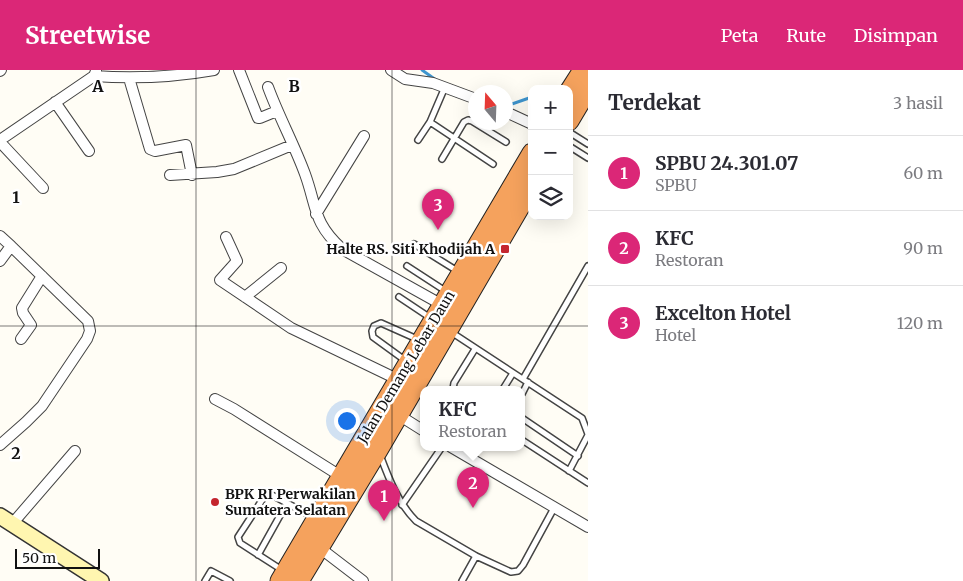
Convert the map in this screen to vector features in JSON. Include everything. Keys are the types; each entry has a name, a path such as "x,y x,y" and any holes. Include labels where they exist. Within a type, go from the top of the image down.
{"highway":[{"path":"573,86 583,70"},
{"path":"573,113 588,89"},
{"name":"Jalan Demang Lebar Daun","path":"288,578 378,450 398,414 462,274 528,160"},
{"name":"Jalan Demang Lebar Daun","path":"313,542 316,519 409,363 528,192"}],"street":[{"path":"43,188 0,141 95,73 129,78 214,70"},
{"path":"238,70 258,118 277,111"},
{"path":"391,70 405,79 446,86 468,96"},
{"path":"129,78 150,149 155,151 186,145 192,174"},
{"path":"268,87 304,172 316,214 331,239 342,249 446,312"},
{"path":"55,102 89,151"},
{"path":"513,115 528,122"},
{"path":"316,214 364,136"},
{"path":"170,176 234,169 292,145"},
{"path":"0,236 88,322 90,333 42,406 0,445"},
{"path":"226,237 237,261 220,280 291,328 399,380"},
{"path":"0,261 11,246"},
{"path":"245,297 281,268"},
{"path":"21,339 31,325 22,308 42,276"},
{"path":"215,399 342,477"},
{"path":"398,414 420,428"},
{"path":"74,451 6,520 101,581"},
{"path":"458,451 588,527"},
{"path":"313,542 363,581"}],"lane":[{"path":"418,140 430,122 446,86"},
{"path":"442,159 464,122 468,120 506,142"},
{"path":"430,122 492,164"},
{"path":"573,135 588,144"},
{"path":"573,149 588,158"},
{"path":"414,244 462,274"},
{"path":"407,266 475,349 582,418 588,435 570,471"},
{"path":"524,386 525,380 588,266"},
{"path":"399,297 446,312"},
{"path":"409,363 373,337 372,331 374,326 381,323 422,342"},
{"path":"454,386 475,349"},
{"path":"505,386 513,373"},
{"path":"525,420 578,456"},
{"path":"525,442 588,483"},
{"path":"378,450 402,505 416,521 476,556 510,572 518,570 523,565 555,507"},
{"path":"402,505 439,451"},
{"path":"288,578 240,543 238,537 264,494 270,494 316,519"},
{"path":"258,555 287,503"},
{"path":"462,581 476,556"},
{"path":"205,581 211,571 230,581"}],"waterway":[{"path":"422,70 436,80"},
{"path":"513,104 528,98"}],"place":[{"name":"Excelton Hotel","path":"438,230"},
{"name":"Halte RS. Siti Khodijah A","path":"505,249"},
{"name":"BPK RI Perwakilan Sumatera Selatan","path":"215,502"},
{"name":"KFC","path":"473,508"},
{"name":"SPBU 24.301.07","path":"384,521"}]}
